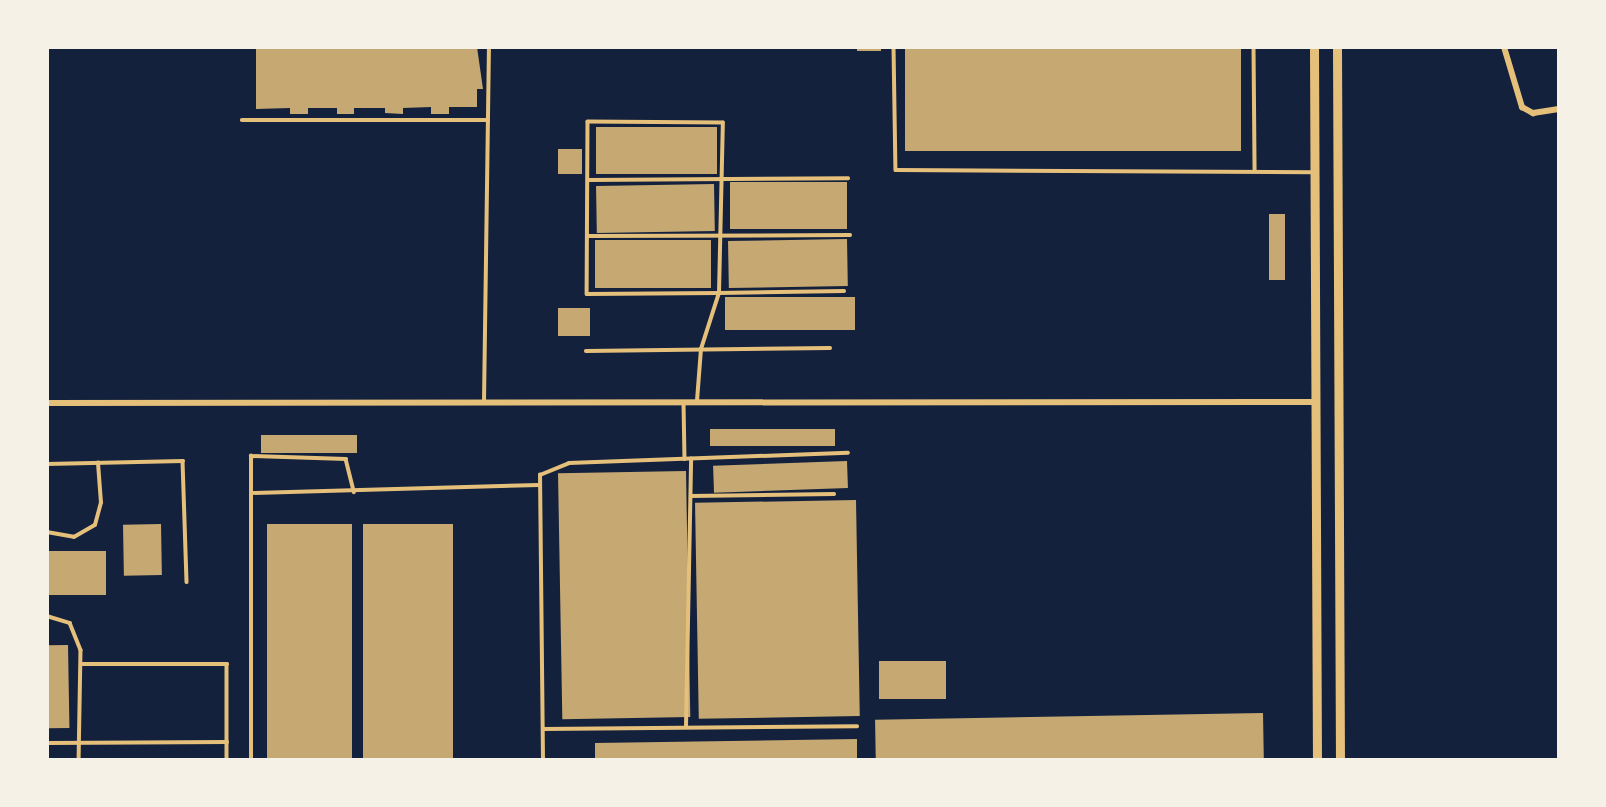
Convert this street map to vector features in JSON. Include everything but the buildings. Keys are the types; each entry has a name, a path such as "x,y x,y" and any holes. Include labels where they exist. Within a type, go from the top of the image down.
{"main road":[{"path":"1314,47 1317,760"},
{"path":"1337,47 1340,760"}],"street":[{"path":"1505,47 1522,107 1533,113 1559,109"},
{"path":"47,403 1316,402"}],"lane":[{"path":"484,402 489,47"},
{"path":"894,47 896,170 1314,172"},
{"path":"1254,47 1255,170"},
{"path":"242,120 488,120"},
{"path":"697,401 701,349 719,293 723,123 588,122 586,294 719,293 844,291"},
{"path":"588,180 848,178"},
{"path":"588,236 850,235"},
{"path":"586,351 830,348"},
{"path":"684,401 685,459"},
{"path":"543,760 540,475 550,467 569,463 848,453"},
{"path":"250,760 251,456 346,459 354,492"},
{"path":"686,727 691,459"},
{"path":"47,464 183,461 187,582"},
{"path":"47,532 74,537 95,524 101,503 98,463"},
{"path":"251,493 539,485"},
{"path":"691,496 834,494"},
{"path":"47,616 70,622 77,634 81,664 79,760"},
{"path":"81,664 228,664 227,760"},
{"path":"542,729 857,726"},
{"path":"47,743 227,742"}]}
